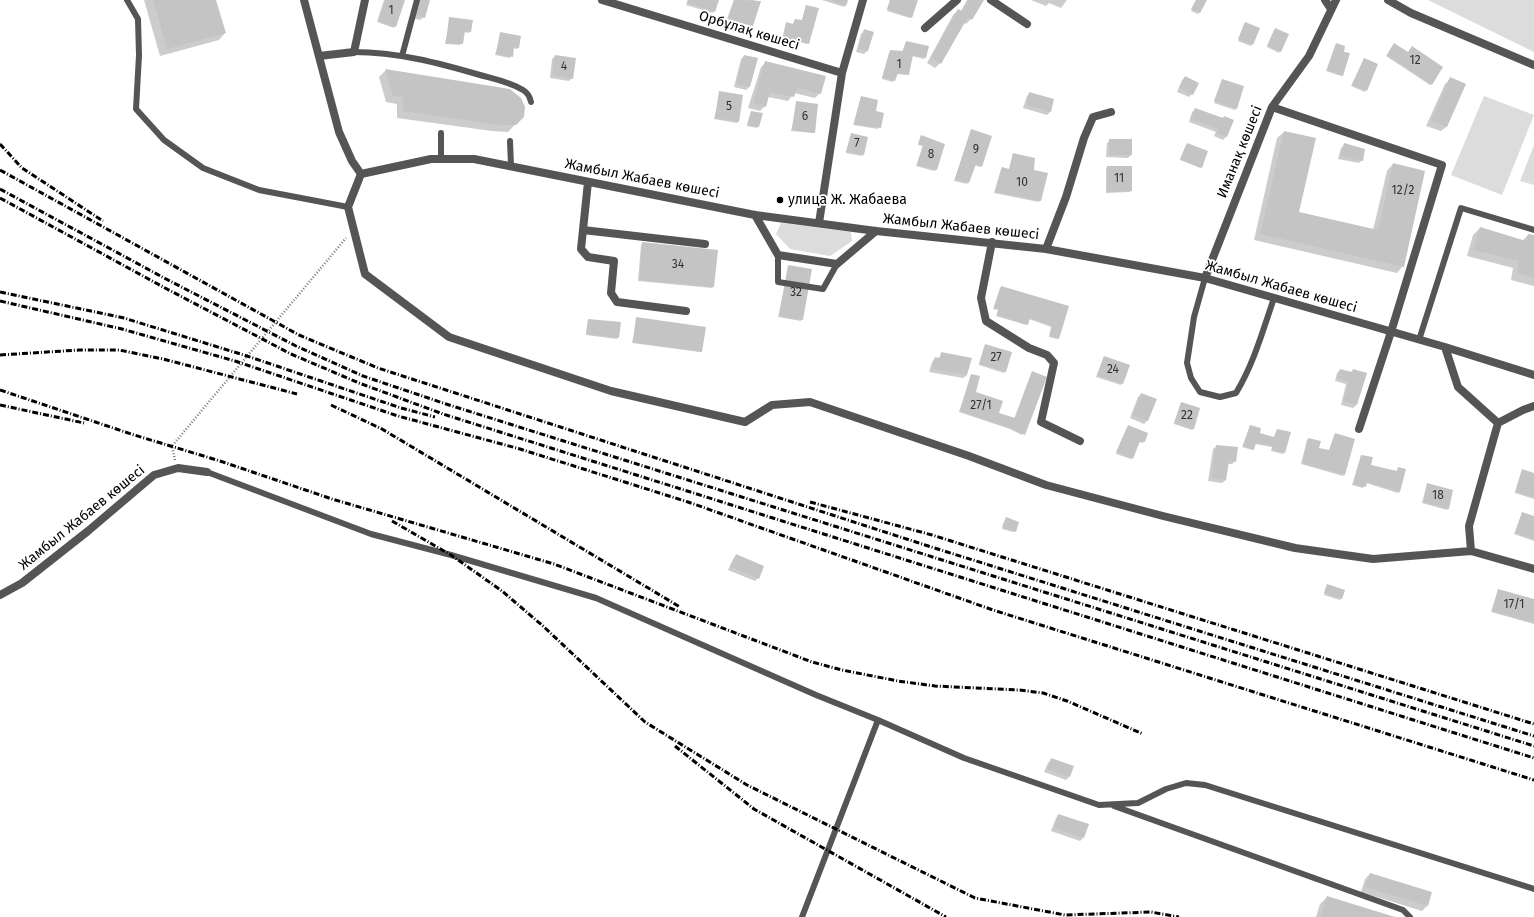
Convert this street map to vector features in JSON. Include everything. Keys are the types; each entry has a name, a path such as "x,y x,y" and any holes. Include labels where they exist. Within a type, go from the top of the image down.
{"street":[{"path":"304,0 338,132 352,161 361,174 348,207 365,274 448,337 611,391 745,422 772,405 810,402 969,456 1046,485 1163,516 1295,548 1373,559 1471,550 1534,569"},
{"path":"319,56 354,52 365,0"},
{"name":"Орбұлақ көшесі","path":"602,0 842,73"},
{"path":"819,223 842,73 863,0"},
{"path":"925,28 957,0"},
{"path":"991,0 1027,24"},
{"path":"1325,0 1331,9"},
{"name":"Иманақ көшесі","path":"1205,278 1272,106 1308,56 1336,0"},
{"path":"1388,0 1411,13 1534,65"},
{"path":"1272,106 1442,165 1391,332 1359,429"},
{"path":"1046,249 1066,198 1084,138 1093,117 1111,112"},
{"name":"Жамбыл Жабаев көшесі","path":"361,174 431,159 474,159 755,215 876,231 992,242 1046,249 1205,278 1444,347 1534,376"},
{"path":"588,182 581,249 588,258 614,261 611,294 617,302 686,311"},
{"path":"755,215 778,255 837,264 876,231"},
{"path":"583,230 705,244"},
{"path":"992,242 981,298 986,321 1029,348 1047,355 1054,363 1041,422 1080,441"},
{"path":"1444,347 1458,387 1498,423"},
{"path":"1471,550 1469,526 1498,423 1534,406"},
{"name":"Жамбыл Жабаев көшесі","path":"0,595 22,583 82,536 154,475 178,468 207,472"}],"lane":[{"path":"127,0 138,19 139,55 136,109 164,140 203,168 259,190 348,207"},
{"path":"402,56 417,0"},
{"path":"354,52 382,53 448,66 513,85 525,90 530,96 531,102"},
{"path":"441,133 441,159"},
{"path":"510,141 511,166"},
{"path":"1420,340 1461,208 1534,230"},
{"path":"778,255 778,282 823,289 837,264"},
{"path":"1205,278 1194,318 1187,363 1191,378 1200,392 1220,397 1236,393 1246,376 1257,349 1274,298"},
{"path":"207,472 371,534 451,555 596,598 816,695 878,720 964,758 1099,805 1138,803 1166,789 1186,783 1205,786 1534,889"},
{"path":"802,917 878,720"},
{"path":"1111,804 1403,910 1410,917"}],"path":[{"path":"178,468 172,446 354,229"}],"shaded area":[{"path":"1428,0 1534,0 1534,52"},
{"path":"1484,96 1534,115 1502,195 1451,175"},
{"path":"1534,145 1534,185 1520,181"},
{"path":"781,223 851,232 852,241 830,256 790,249 776,234"}],"building":[{"path":"153,0 216,0 226,33 167,49"},
{"path":"385,0 405,0 396,27 378,21"},
{"path":"418,0 430,0 425,18 414,15"},
{"path":"688,0 719,0 715,12 687,3"},
{"path":"734,0 761,1 753,26 728,18"},
{"path":"828,0 848,0 846,6"},
{"path":"890,0 918,0 912,18 887,9"},
{"path":"969,0 984,0 972,20 968,17 941,64 931,57 958,9 962,11"},
{"path":"1196,0 1207,0 1200,13 1191,9"},
{"path":"806,5 819,8 809,44 783,36 786,22 793,24 795,19 802,20"},
{"path":"449,17 473,20 471,32 465,31 463,44 446,43"},
{"path":"1245,22 1260,28 1253,45 1238,39"},
{"path":"1275,28 1289,34 1281,52 1267,46"},
{"path":"864,29 874,32 868,51 858,49"},
{"path":"500,32 521,36 519,48 514,47 513,57 496,54"},
{"path":"906,41 929,46 926,58 913,55 909,75 898,73 895,81 882,78 890,50 903,51"},
{"path":"1336,43 1345,46 1344,52 1350,53 1343,76 1327,70"},
{"path":"1394,43 1408,52 1412,46 1443,67 1432,85 1387,55"},
{"path":"555,55 576,58 573,79 552,75"},
{"path":"744,55 758,58 750,87 736,84"},
{"path":"1364,58 1378,64 1367,91 1352,85"},
{"path":"765,61 826,76 821,94 797,88 794,97 770,92 766,107 753,103"},
{"path":"385,69 510,89 521,98 525,107 524,117 516,125 499,125 403,111 403,97 393,96"},
{"path":"1185,76 1199,83 1193,95 1179,88"},
{"path":"1450,77 1466,84 1447,127 1431,121"},
{"path":"1222,79 1244,86 1237,109 1214,101"},
{"path":"719,91 743,95 739,122 715,118"},
{"path":"1029,92 1054,99 1051,112 1026,105"},
{"path":"861,96 878,100 876,111 884,113 881,128 854,124"},
{"path":"796,101 818,104 815,133 792,130"},
{"path":"1195,108 1223,118 1224,116 1234,120 1227,137 1217,133 1218,129 1191,119"},
{"path":"751,111 763,113 759,127 747,125"},
{"path":"971,129 992,136 982,167 976,164 969,183 955,179"},
{"path":"1284,131 1316,138 1299,212 1378,230 1393,163 1425,171 1404,267 1260,234"},
{"path":"851,133 868,137 864,155 846,152"},
{"path":"921,135 945,144 937,170 917,165 923,145 918,144"},
{"path":"1109,139 1132,139 1132,155 1109,155"},
{"path":"1187,143 1208,151 1202,168 1180,159"},
{"path":"1344,143 1365,149 1363,161 1340,156"},
{"path":"1013,153 1035,158 1034,170 1048,173 1041,201 995,192 1002,167 1009,169"},
{"path":"1107,166 1132,166 1132,191 1107,192"},
{"path":"1480,227 1526,241 1528,234 1534,235 1534,278 1517,273 1519,261 1473,250"},
{"path":"642,242 718,250 714,287 639,280"},
{"path":"788,265 812,269 803,320 779,316"},
{"path":"1001,286 1069,306 1059,339 1050,336 1052,326 1030,318 1028,325 997,315 999,309 994,308"},
{"path":"636,317 706,327 702,352 633,342"},
{"path":"588,319 621,322 619,338 586,334"},
{"path":"985,344 1012,352 1006,372 979,364"},
{"path":"941,352 972,358 967,375 932,369 935,357 940,358"},
{"path":"1104,356 1130,365 1123,384 1097,375"},
{"path":"1340,369 1352,372 1353,369 1367,373 1357,405 1343,402 1349,381 1337,378"},
{"path":"1032,371 1047,377 1025,435 960,411 971,374 980,376 976,392 1003,401 999,413 1015,418"},
{"path":"1141,393 1157,399 1148,421 1132,415"},
{"path":"1181,402 1200,408 1194,429 1174,423"},
{"path":"1128,425 1148,433 1145,442 1140,441 1133,459 1116,452"},
{"path":"1250,425 1261,428 1260,433 1274,437 1277,429 1291,432 1285,453 1272,450 1272,446 1256,443 1254,450 1243,446"},
{"path":"1335,433 1355,439 1345,475 1302,463 1308,438 1321,441 1319,448 1329,450"},
{"path":"1216,445 1238,447 1236,462 1229,461 1226,480 1211,478"},
{"path":"1361,455 1373,457 1371,465 1397,471 1398,467 1406,469 1400,492 1367,482 1366,487 1353,484"},
{"path":"1522,469 1534,473 1534,497 1515,492"},
{"path":"1427,483 1453,490 1449,509 1423,502"},
{"path":"1522,512 1534,516 1534,539 1515,533"},
{"path":"1006,517 1019,522 1016,532 1002,527"},
{"path":"736,554 764,566 759,579 730,567"},
{"path":"1327,584 1345,590 1342,599 1324,593"},
{"path":"1498,589 1534,599 1534,623 1492,611"},
{"path":"1051,758 1074,766 1070,777 1047,769"},
{"path":"1058,814 1089,824 1084,838 1054,828"},
{"path":"1370,873 1432,892 1428,906 1365,887"},
{"path":"1327,896 1395,917 1320,917"}],"railway":[{"path":"0,144 22,168 103,221"},
{"path":"0,170 299,335 378,368 925,545 1534,736"},
{"path":"0,189 166,279 296,346 363,376 446,404 1534,746"},
{"path":"0,198 165,288 291,354 359,383 443,414 1534,758"},
{"path":"0,292 124,318 247,356 401,408 435,417"},
{"path":"0,301 122,329 235,361 398,416 520,449 688,502 993,610 1534,780"},
{"path":"0,355 79,350 119,350 163,359 297,394"},
{"path":"0,390 332,499 554,564 812,662 842,670 898,681 935,686 1019,690 1043,693 1067,701 1143,734"},
{"path":"0,405 84,423"},
{"path":"331,405 382,429 680,607"},
{"path":"810,502 932,535 1534,724"},
{"path":"392,521 451,555 502,591 543,626 645,722 747,785 975,898 1065,915 1151,912 1179,917"},
{"path":"675,746 754,809 946,917"}],"place":[{"name":"улица Ж. Жабаева","path":"780,200"}]}
